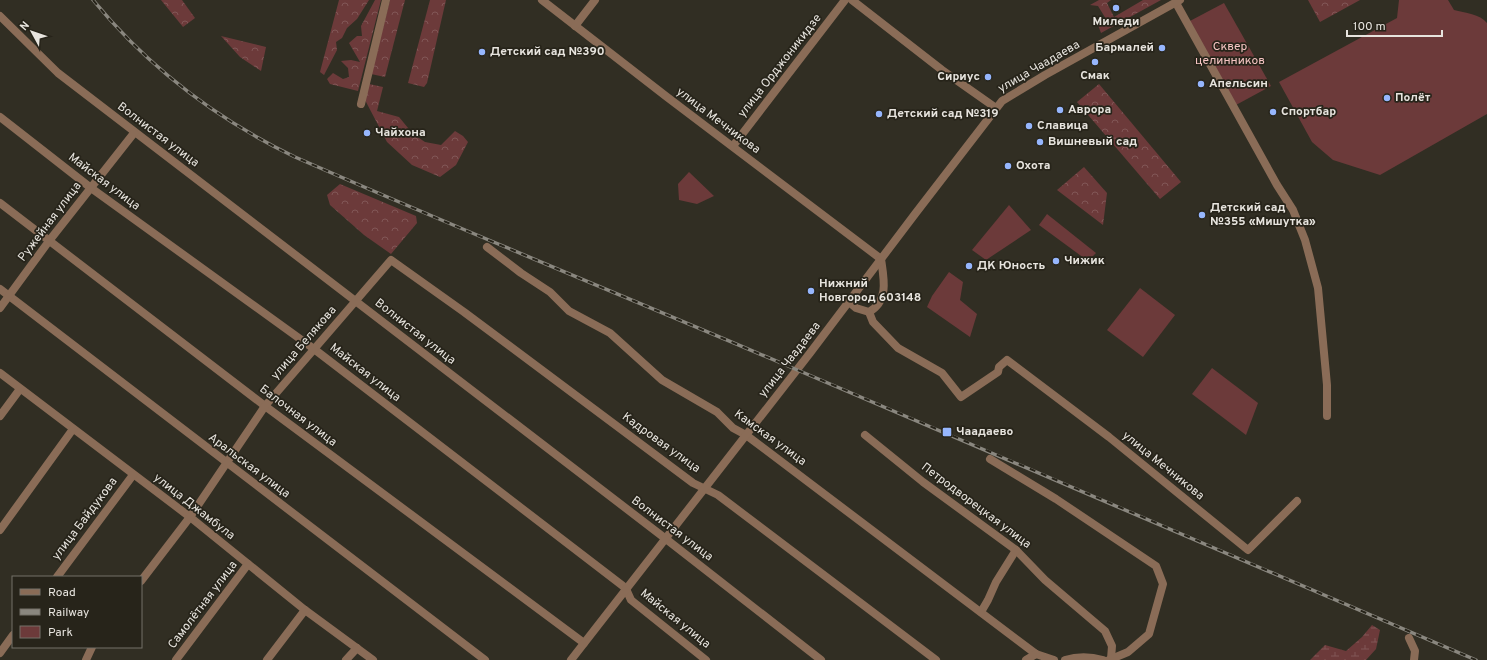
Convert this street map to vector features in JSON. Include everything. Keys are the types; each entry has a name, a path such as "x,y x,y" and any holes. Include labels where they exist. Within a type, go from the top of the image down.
{"street":[{"path":"361,104 386,0"},
{"name":"улица Мечникова","path":"542,0 881,259"},
{"path":"575,26 595,0"},
{"name":"улица Орджоникидзе","path":"733,146 845,0"},
{"path":"852,0 930,61 996,108"},
{"path":"1178,1 1277,185 1293,210 1305,240 1318,288 1327,385 1327,416"},
{"name":"улица Чаадаева","path":"571,660 810,354 996,108 1006,98 1178,1"},
{"name":"Волнистая улица","path":"0,16 58,73 134,133 666,539 821,660"},
{"name":"Майская улица","path":"0,117 91,188 314,349 626,589 631,600 706,660"},
{"name":"Ружейная улица","path":"0,308 49,241 134,133"},
{"name":"Балочная улица","path":"0,203 265,406 584,643"},
{"name":"Камская улица","path":"487,247 521,273 550,292 569,311 610,333 662,380 717,412 733,428 746,435 1036,654 1054,660"},
{"path":"849,302 856,308 869,312 878,304 884,293 881,259"},
{"name":"улица Белякова","path":"142,580 190,517 265,406 391,260"},
{"name":"Кадровая улица","path":"391,260 470,316 693,483 718,495 936,660"},
{"name":"Аральская улица","path":"0,289 485,660"},
{"name":"улица Мечникова","path":"869,312 873,322 898,348 942,373 961,397 998,372 1000,367 1007,360 1109,437 1248,550 1297,501"},
{"name":"улица Джамбула","path":"0,373 190,517 305,610 373,660"},
{"path":"0,416 20,389"},
{"path":"0,530 73,429"},
{"name":"Петродворецкая улица","path":"865,435 923,482 1016,550 1045,580 1105,631 1112,646 1110,659"},
{"path":"990,459 1056,500 1156,566 1164,584 1149,634 1128,652 1110,659"},
{"name":"улица Байдукова","path":"58,576 133,475"},
{"path":"981,612 1016,550"},
{"name":"Самолётная улица","path":"176,660 248,564"},
{"path":"268,660 305,610"},
{"path":"0,653 12,637"},
{"path":"1409,638 1415,651 1415,658 1423,660"},
{"path":"86,660 92,648"},
{"path":"346,660 357,648"},
{"path":"1026,660 1036,654"},
{"path":"1065,660 1076,656 1092,657 1103,660"}],"green space":[{"path":"161,0 182,0 195,18 183,27"},
{"path":"339,0 369,0 357,19 347,28 342,38 336,42 337,50 324,75 320,72"},
{"path":"375,0 381,0 358,91 330,84 327,79 333,73 343,79 349,77 348,68 341,61 351,60 360,62 349,43 357,36 362,36 361,26"},
{"path":"390,0 405,0 385,77 371,74"},
{"path":"430,0 446,0 427,83 424,87 408,83"},
{"path":"1099,0 1111,0 1107,3 1114,17 1143,0 1161,0 1101,33 1098,25 1106,19 1098,6 1090,5"},
{"path":"1308,0 1360,0 1320,22"},
{"name":"Полёт","path":"1399,0 1448,0 1454,10 1476,16 1487,23 1487,114 1380,175 1333,160 1312,142 1279,82 1397,18"},
{"name":"Сквер целинников","path":"1224,3 1271,86 1236,105 1188,22"},
{"path":"221,36 266,47 261,71 240,57"},
{"path":"369,84 383,87 377,111 399,117 413,134 425,142 441,145 455,131 463,136 468,142 456,165 440,177 412,165 387,142 365,100"},
{"path":"1099,84 1181,182 1160,199 1077,102"},
{"path":"1084,167 1107,193 1103,225 1057,190"},
{"path":"689,172 714,196 697,204 679,200 678,184"},
{"path":"340,184 416,216 417,223 391,254 364,235 330,205 327,195"},
{"path":"1009,205 1031,230 986,260 972,250"},
{"path":"1047,214 1096,253 1088,261 1039,225"},
{"path":"949,272 963,282 960,300 977,314 970,337 927,307 932,296"},
{"path":"1140,288 1175,315 1143,357 1107,330"},
{"path":"1212,368 1258,403 1246,435 1192,394"},
{"path":"1372,625 1380,630 1376,649 1366,660 1310,660 1325,645 1346,651 1362,637"}],"railway":[{"path":"93,0 137,48 186,90 239,126 295,157 1476,660"}],"place":[{"name":"Миледи","path":"1116,8"},
{"name":"Бармалей","path":"1162,48"},
{"name":"Детский сад №390","path":"482,52"},
{"name":"Смак","path":"1095,62"},
{"name":"Сириус","path":"988,77"},
{"name":"Апельсин","path":"1201,84"},
{"name":"Полёт","path":"1387,98"},
{"name":"Аврора","path":"1060,110"},
{"name":"Спортбар","path":"1273,112"},
{"name":"Детский сад №319","path":"879,114"},
{"name":"Славица","path":"1029,126"},
{"name":"Чайхона","path":"367,133"},
{"name":"Вишневый сад","path":"1040,142"},
{"name":"Охота","path":"1008,166"},
{"name":"Детский сад №355 «Мишутка»","path":"1202,215"},
{"name":"Чижик","path":"1056,261"},
{"name":"ДК Юность","path":"969,266"},
{"name":"Нижний Новгород 603148","path":"811,291"},
{"name":"Чаадаево","path":"947,432"}]}
